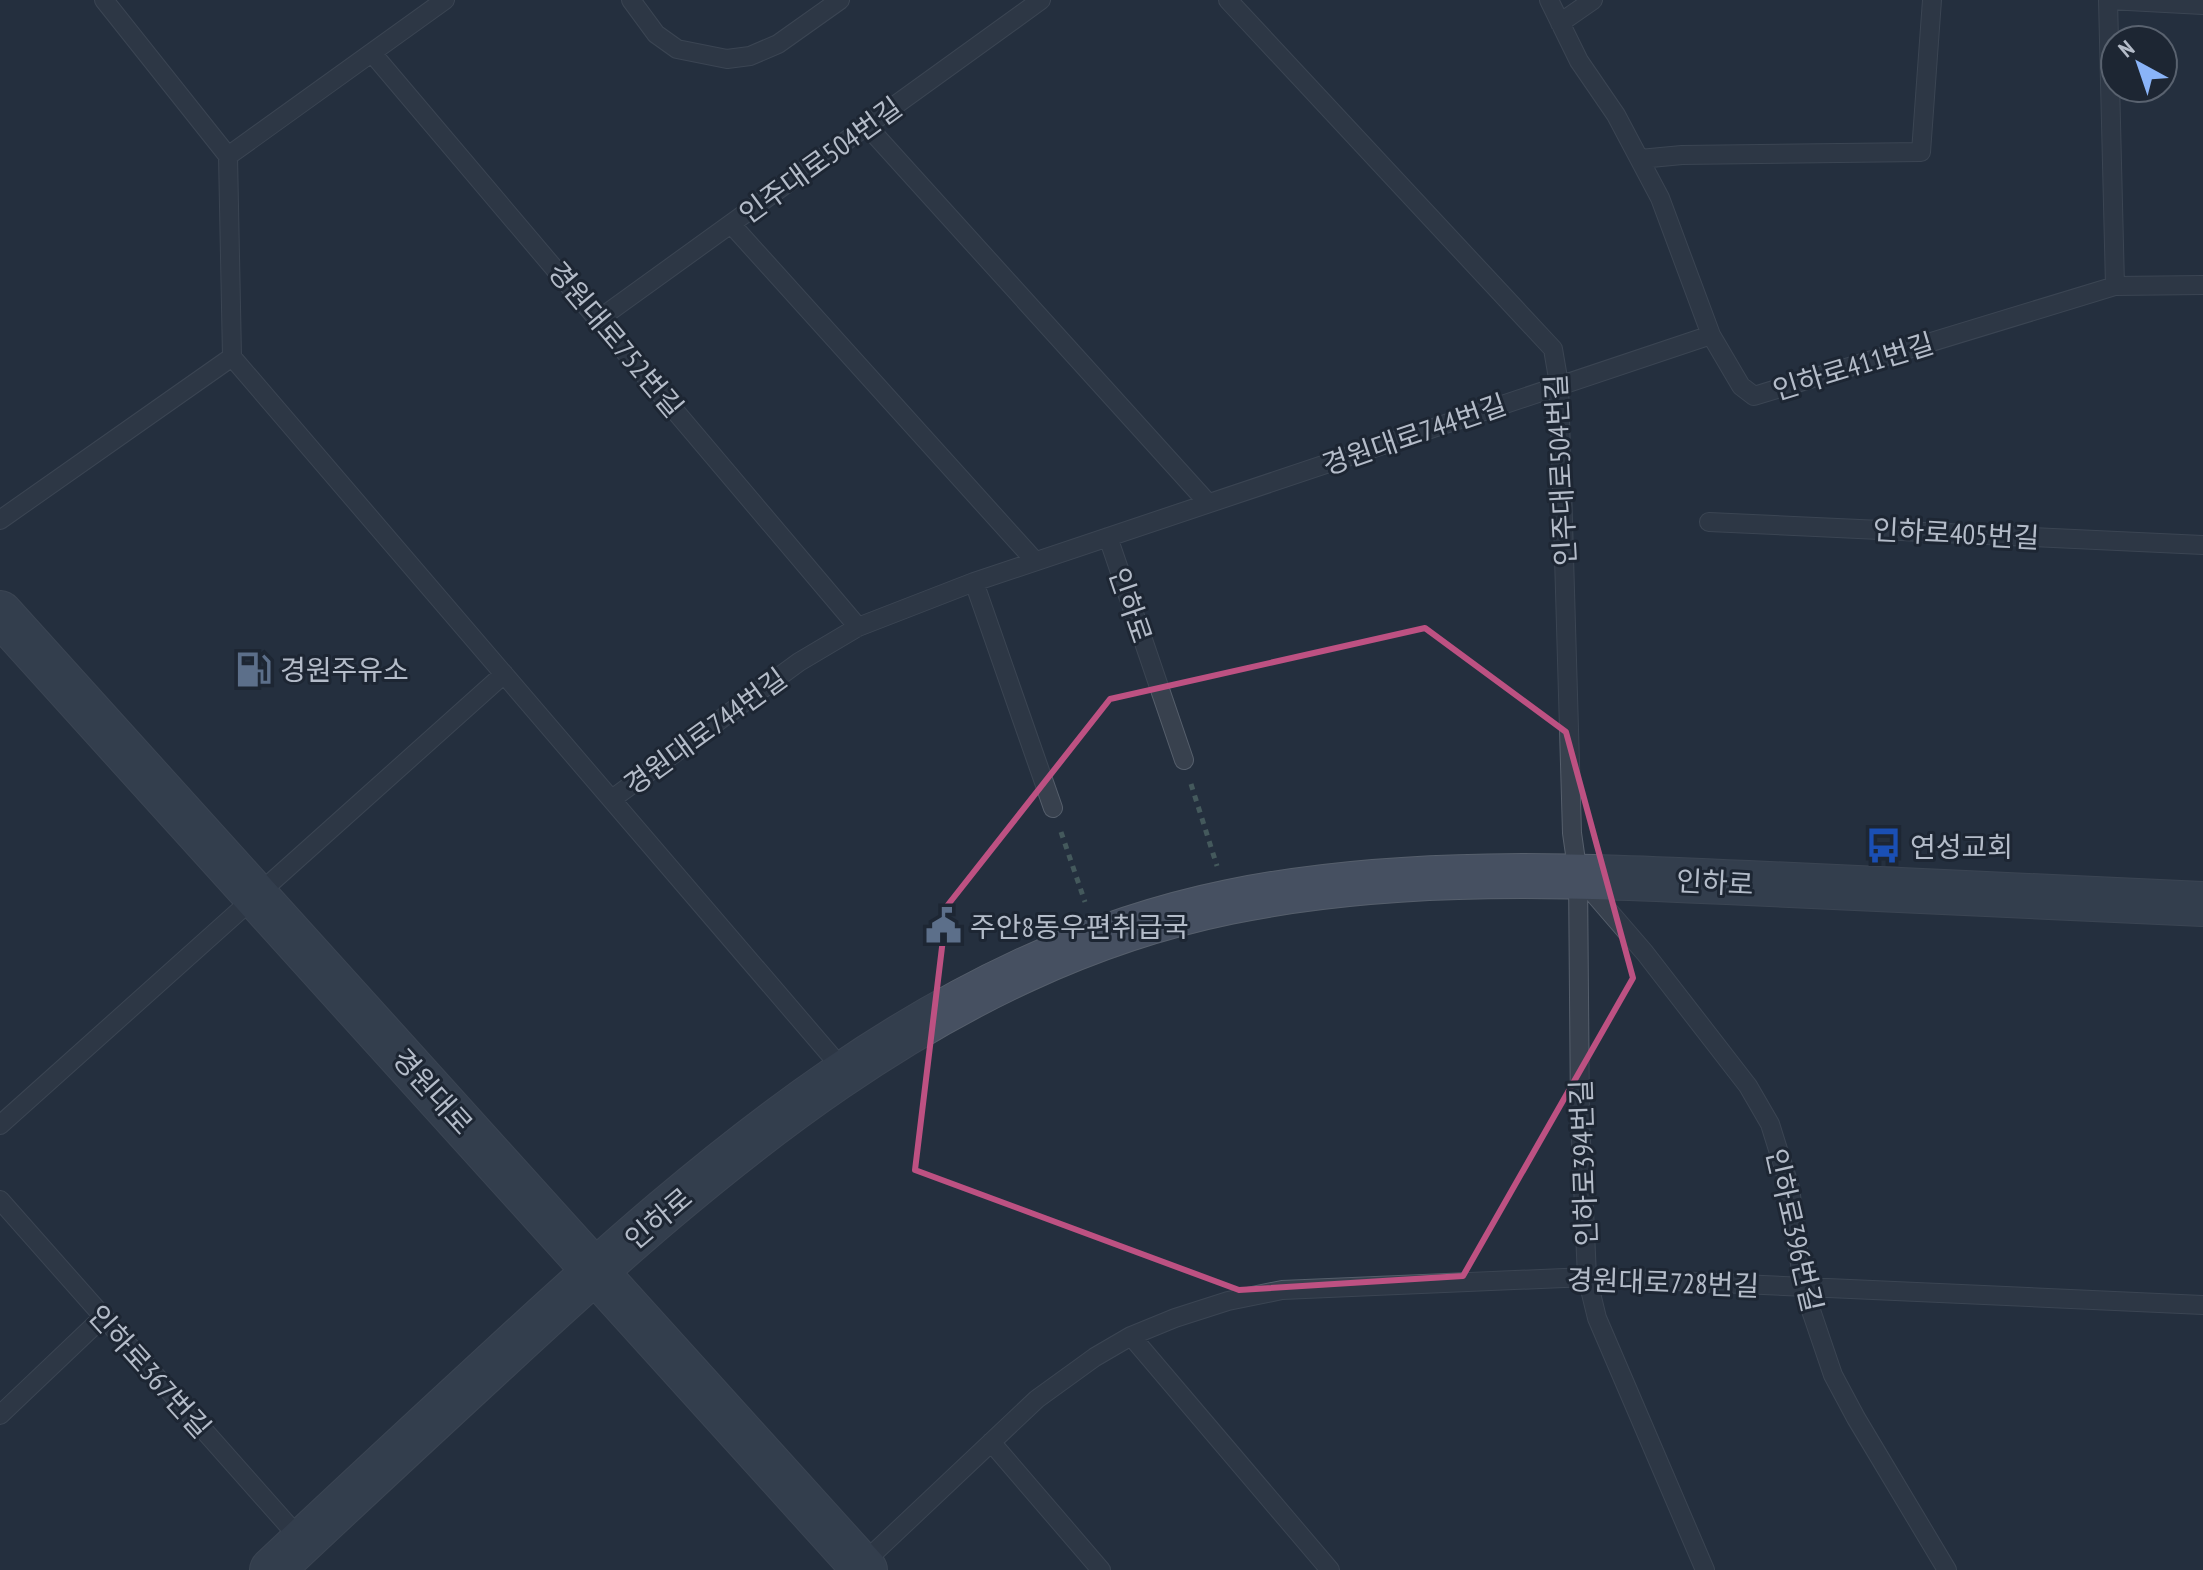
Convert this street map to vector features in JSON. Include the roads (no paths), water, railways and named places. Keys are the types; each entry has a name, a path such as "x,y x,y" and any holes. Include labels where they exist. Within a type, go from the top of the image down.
{"main road":[{"name":"경원대로","path":"0,613 596,1270 861,1568"},
{"name":"인하로","path":"287,1556 596,1270 773,1123 845,1072 935,1015 1027,969 1127,930 1229,902 1338,886 1449,877 1578,875 2203,904"}],"lane":[{"path":"0,520 232,357 228,156 104,0"},
{"path":"228,156 445,0"},
{"path":"631,0 656,34 677,49 727,59 750,56 778,44 840,0"},
{"name":"인주대로504번길","path":"599,319 1041,0"},
{"name":"인주대로504번길","path":"1228,0 1553,349 1559,384 1572,833 1578,875"},
{"name":"인하로411번길","path":"1549,0 1579,61 1616,115 1660,198 1711,335 1741,386 1754,396 2115,286 2203,285"},
{"path":"1560,23 1593,0"},
{"path":"1640,159 1682,155 1921,152 1932,0"},
{"path":"2115,286 2109,0 2203,5"},
{"name":"경원대로752번길","path":"372,53 858,627"},
{"path":"867,126 1208,503"},
{"path":"731,224 1035,561"},
{"name":"경원대로744번길","path":"232,357 612,799 799,662 858,627 1035,561 1711,335"},
{"name":"인하로405번길","path":"1709,522 2203,545"},
{"name":"인하로","path":"1108,537 1184,760"},
{"path":"974,582 1053,808"},
{"path":"0,1125 504,674"},
{"path":"612,799 845,1072"},
{"name":"인하로394번길","path":"1578,875 1580,1118 1587,1277 1597,1318 1705,1570"},
{"name":"인하로396번길","path":"1578,875 1645,953 1738,1074 1770,1124 1790,1188 1803,1287 1833,1375 1947,1570"},
{"name":"인하로367번길","path":"0,1200 102,1318 287,1556"},
{"name":"경원대로728번길","path":"861,1568 1037,1399 1095,1357 1131,1336 1175,1318 1228,1301 1282,1290 1587,1277 2203,1305"},
{"path":"0,1415 102,1318"},
{"path":"1131,1336 1330,1570"},
{"path":"991,1442 1101,1570"}],"place":[{"name":"경원주유소","path":"254,669"},
{"name":"연성교회","path":"1884,846"},
{"name":"주안8동우편취급국","path":"944,926"}]}
